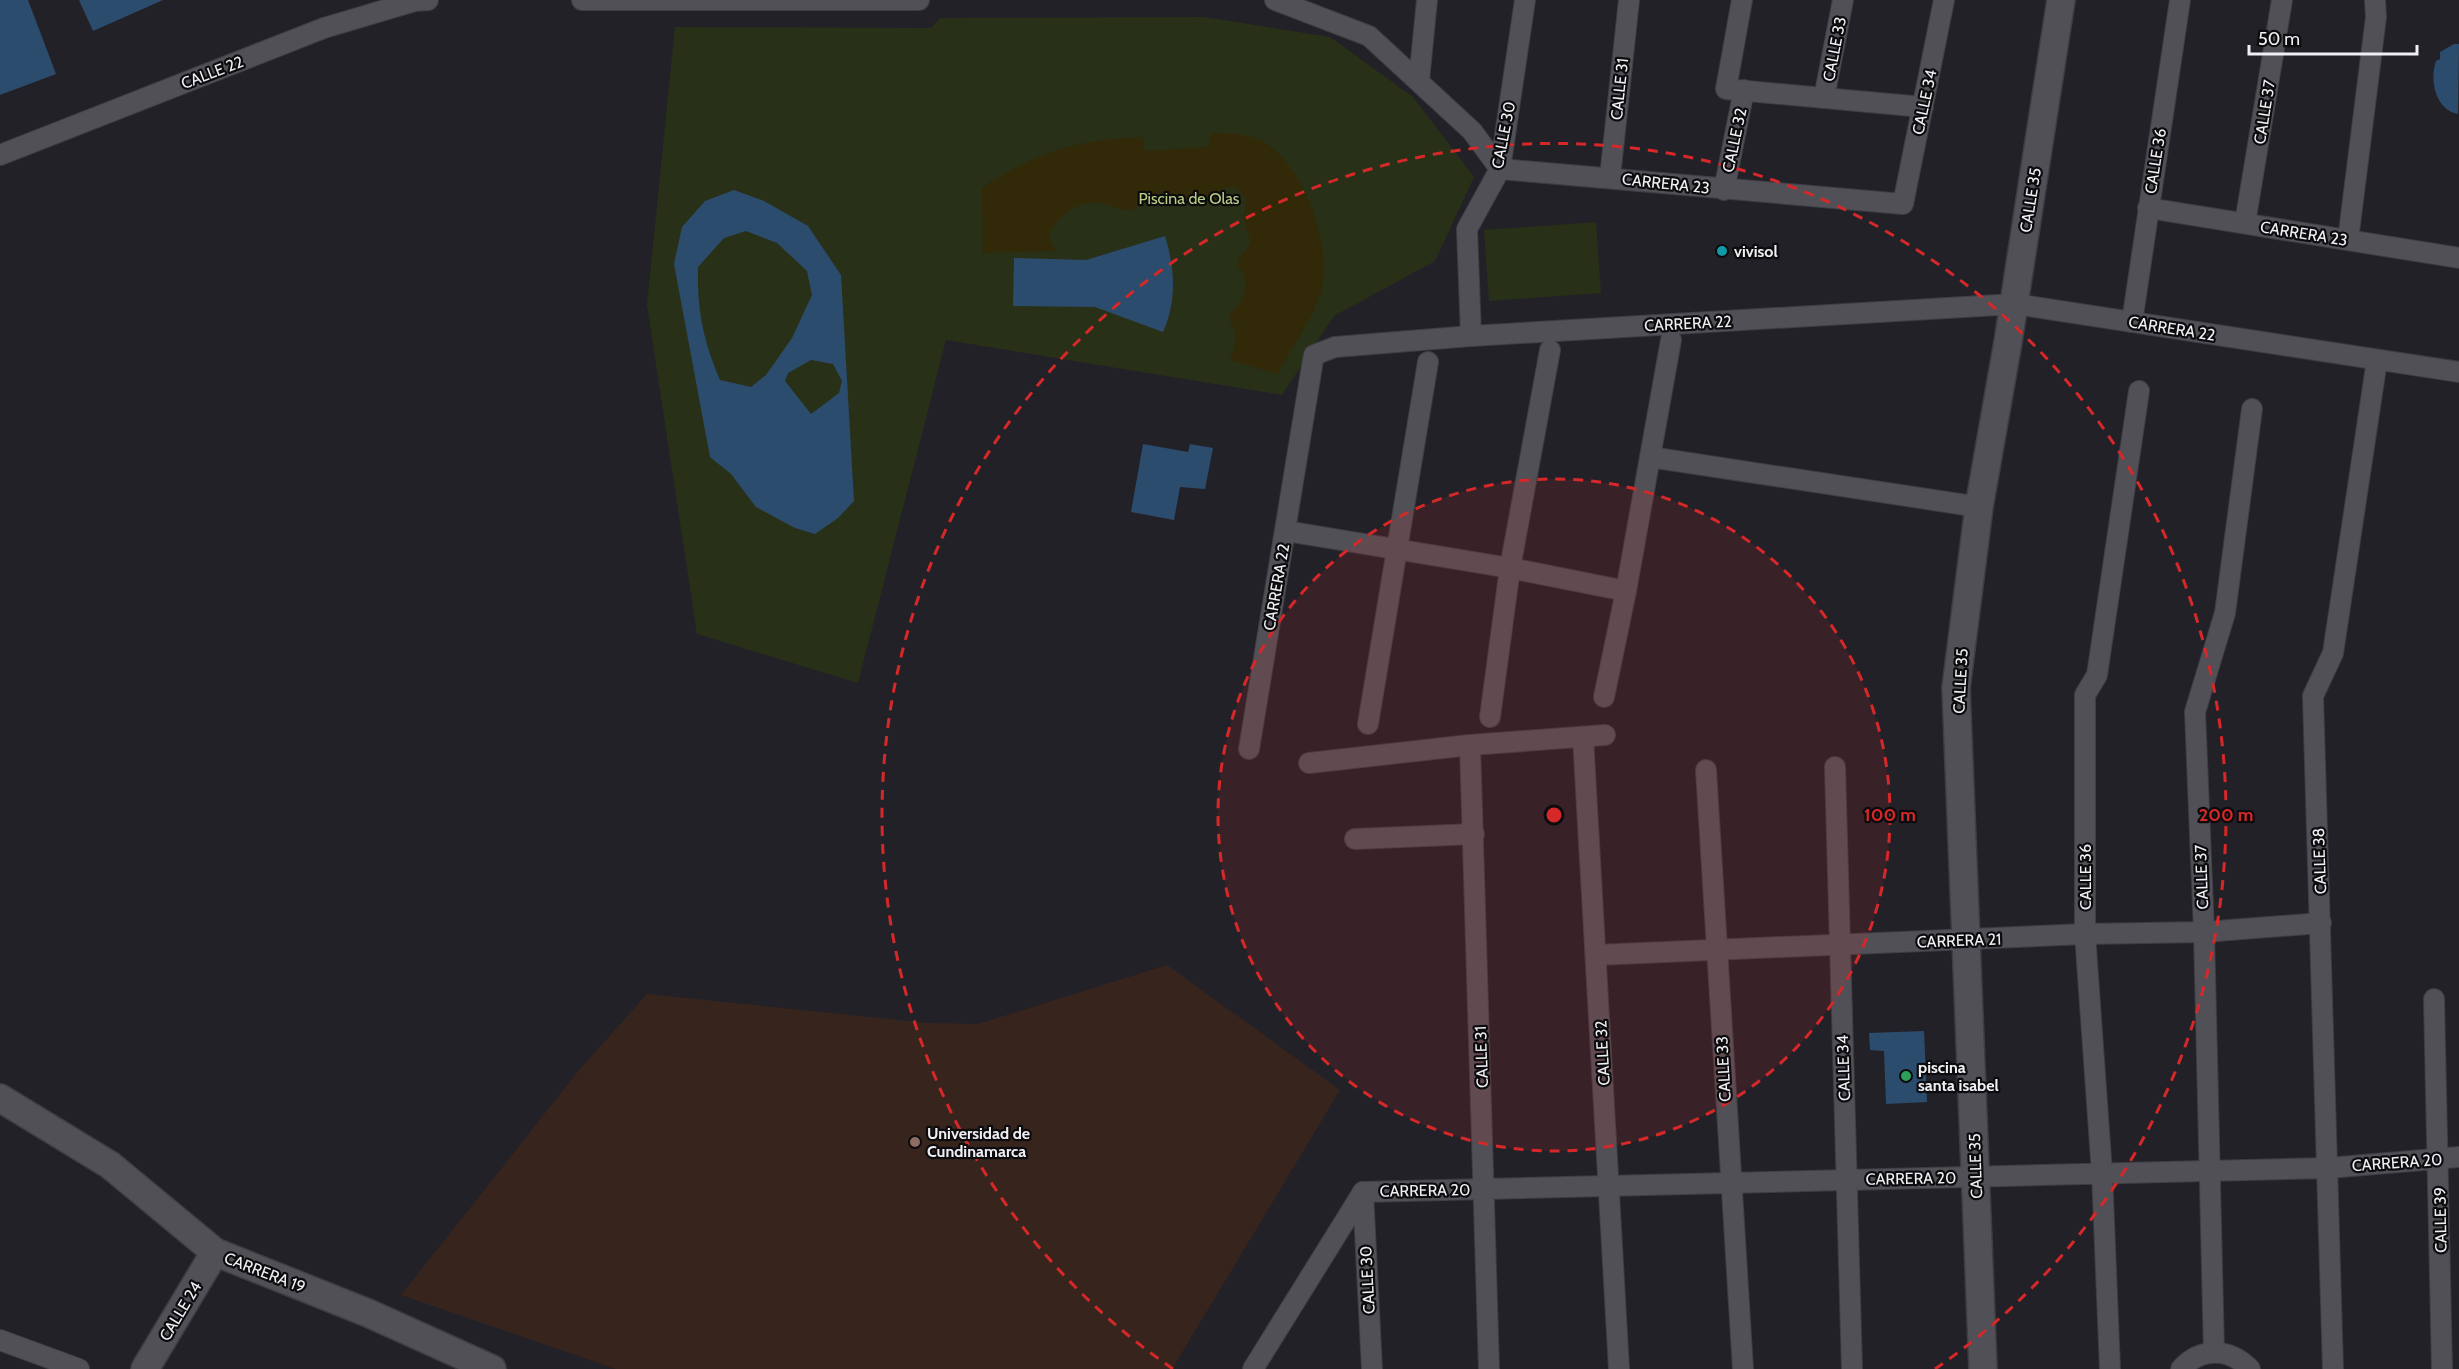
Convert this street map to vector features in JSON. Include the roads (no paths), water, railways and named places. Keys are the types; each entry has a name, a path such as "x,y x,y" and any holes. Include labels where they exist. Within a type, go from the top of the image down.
{"street":[{"name":"CALLE 22","path":"0,155 324,28 415,1 428,0"},
{"path":"582,0 919,0"},
{"path":"1275,0 1369,36 1472,131 1500,169"},
{"path":"1419,81 1427,0"},
{"name":"CALLE 30","path":"1471,336 1467,228 1500,169 1525,0"},
{"name":"CALLE 31","path":"1610,177 1629,0"},
{"name":"CALLE 32","path":"1724,190 1742,0"},
{"name":"CALLE 33","path":"1824,98 1843,0"},
{"name":"CALLE 34","path":"1903,204 1944,0"},
{"name":"CALLE 35","path":"1983,1369 1956,688 1979,507 2015,304 2061,0"},
{"name":"CALLE 36","path":"2132,322 2180,0"},
{"name":"CALLE 37","path":"2245,223 2282,0"},
{"path":"2348,240 2376,17 2375,0"},
{"path":"1735,90 1923,107"},
{"name":"CARRERA 23","path":"1500,169 1903,204"},
{"name":"CARRERA 23","path":"2148,208 2459,258"},
{"name":"CARRERA 22","path":"1249,749 1314,355 1335,346 2015,304 2459,372"},
{"path":"1604,697 1626,591 1671,340"},
{"path":"1490,717 1510,568 1550,350"},
{"name":"CALLE 38","path":"2333,1369 2313,696 2333,653 2377,360"},
{"path":"1368,724 1428,363"},
{"name":"CALLE 36","path":"2110,1369 2102,1173 2085,934 2085,695 2097,675 2139,391"},
{"name":"CALLE 37","path":"2214,1352 2204,932 2195,712 2225,613 2252,409"},
{"path":"1650,457 1979,507"},
{"path":"1286,531 1510,568 1626,591"},
{"path":"1309,763 1470,745 1605,735"},
{"name":"CALLE 32","path":"1583,737 1619,1369"},
{"name":"CALLE 31","path":"1470,745 1489,1369"},
{"name":"CALLE 34","path":"1835,767 1852,1369"},
{"name":"CALLE 33","path":"1706,770 1743,1369"},
{"path":"1355,839 1474,834"},
{"name":"CARRERA 21","path":"1596,955 2085,934 2204,932 2321,923"},
{"name":"CALLE 39","path":"2434,999 2442,1369"},
{"name":"CARRERA 19","path":"0,1098 110,1165 215,1252 368,1313 492,1369"},
{"name":"CARRERA 20","path":"1363,1192 2328,1168 2459,1157"},
{"path":"1257,1365 1363,1192"},
{"name":"CALLE 30","path":"1363,1192 1372,1369"},
{"name":"CALLE 24","path":"145,1369 215,1252"},
{"path":"0,1340 79,1369"},
{"path":"2181,1369 2188,1361 2214,1352 2240,1359 2250,1369"}],"water":[{"path":"0,0 28,0 56,74 0,95"},
{"path":"79,0 163,0 93,31"},
{"path":"2454,44 2459,44 2458,114 2444,107 2436,94 2433,77 2436,61 2440,59 2440,52"},
{"path":"734,190 764,201 808,226 841,275 854,501 838,518 815,534 795,528 756,507 731,474 710,457 674,264 682,227 705,201","holes":["746,231 777,243 807,271 812,295 792,338 766,375 751,387 720,380 702,325 698,283 698,267 724,238","811,360 833,364 842,381 839,393 811,414 785,381 788,373"]},
{"path":"1165,236 1171,260 1173,284 1171,308 1163,332 1095,307 1013,306 1014,258 1086,260"},
{"path":"1143,444 1188,452 1190,444 1213,448 1205,489 1180,487 1174,520 1131,512"},
{"name":"piscina santa isabel","path":"1924,1031 1927,1102 1886,1104 1884,1051 1870,1050 1869,1033"}],"place":[{"name":"vivisol","path":"1722,251"},
{"name":"piscina santa isabel","path":"1906,1076"},
{"name":"Universidad de Cundinamarca","path":"915,1142"}],"park label":[{"name":"Piscina de Olas","path":"1189,198"}]}
